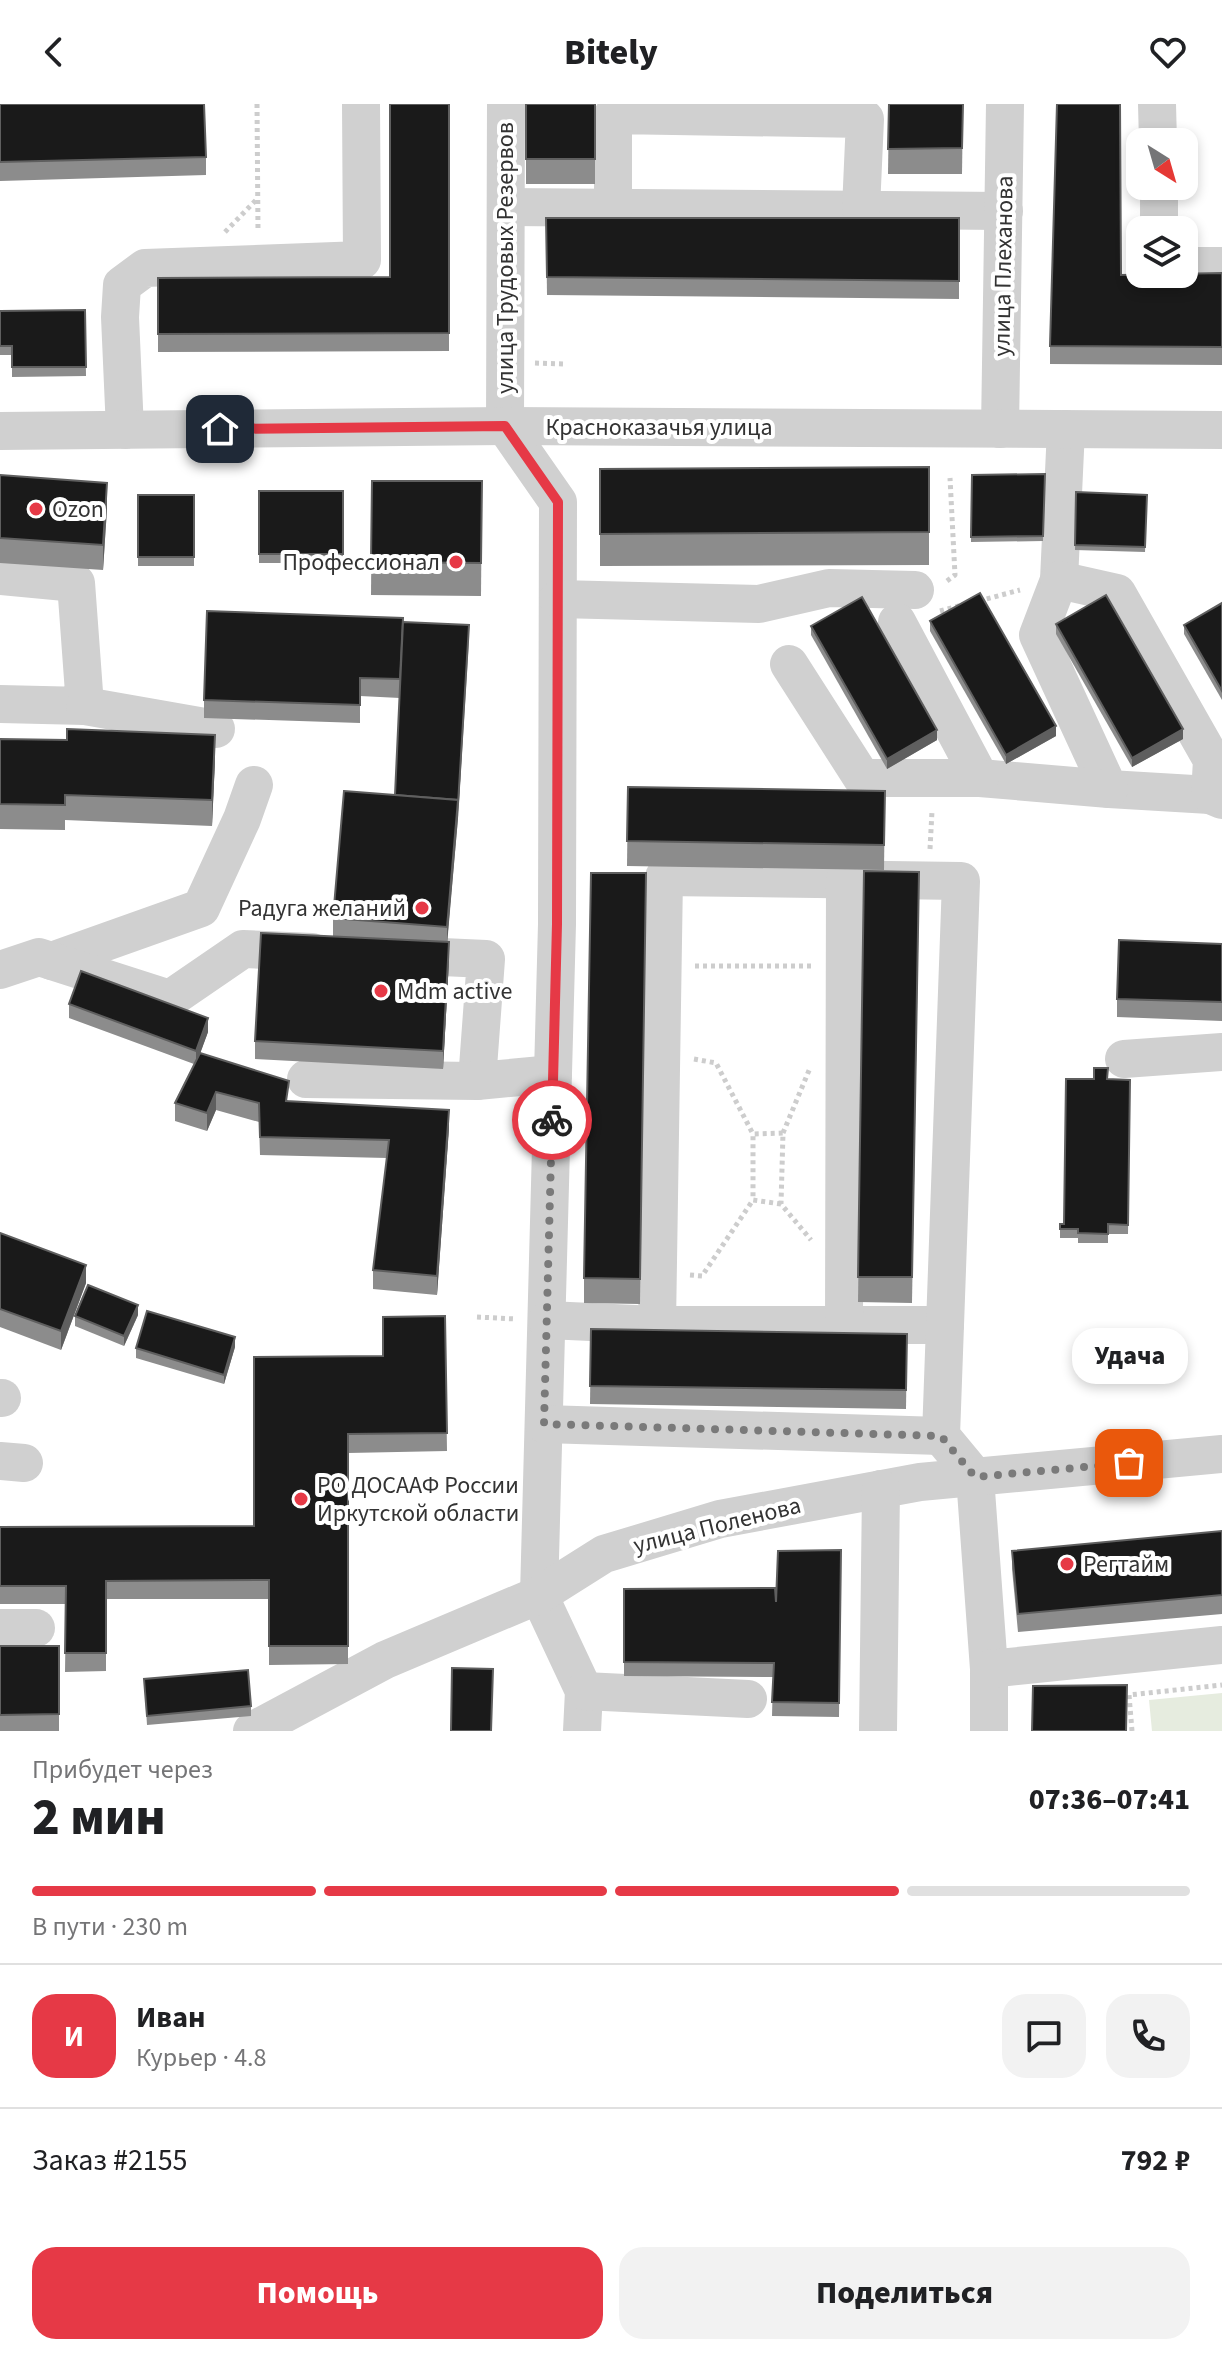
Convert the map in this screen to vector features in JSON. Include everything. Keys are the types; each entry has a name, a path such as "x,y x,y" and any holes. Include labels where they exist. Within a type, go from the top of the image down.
{"street":[{"path":"125,430 120,317 122,285 145,268 362,260 361,104"},
{"name":"улица Трудовых Резервов","path":"506,104 505,426 558,502 557,924 539,1595"},
{"name":"улица Плеханова","path":"1000,429 1005,104"},
{"path":"1157,104 1158,128"},
{"path":"613,210 613,115 865,119 861,209"},
{"path":"506,207 1004,211"},
{"path":"1198,266 1222,266"},
{"name":"Красноказачья улица","path":"0,431 505,426 1222,430"},
{"path":"1066,429 1059,580 1038,635 1109,789"},
{"path":"0,576 76,583 85,706"},
{"path":"789,664 862,778 980,778 1216,798 1212,760 1117,593 1059,580"},
{"path":"558,599 759,604 829,588 918,599 980,778"},
{"path":"0,704 85,706 216,729"},
{"path":"52,961 201,908 254,785"},
{"path":"657,1325 664,877 961,881 941,1436 975,1477 989,1669 989,1731"},
{"path":"844,1327 845,879"},
{"path":"0,970 39,957 170,999 243,949 486,959 477,1081"},
{"path":"1124,1059 1222,1052"},
{"path":"306,1079 477,1081 553,1074"},
{"path":"547,1320 657,1325 945,1325"},
{"path":"544,1424 941,1436"},
{"name":"улица Поленова","path":"252,1731 385,1660 539,1595 604,1554 720,1519 881,1489 1222,1454"},
{"path":"878,1731 881,1489"},
{"path":"539,1595 584,1691 582,1731"},
{"path":"989,1669 1222,1645"},
{"path":"584,1691 748,1699"}],"path":[{"path":"257,104 259,264"},
{"path":"918,599 955,575 950,478"},
{"path":"918,599 1059,580"},
{"path":"928,880 934,778"},
{"path":"663,967 811,964 811,979"},
{"path":"657,1272 702,1276 753,1200 753,1134 716,1063 661,1054"},
{"path":"810,1054 810,1069 783,1133 781,1204 844,1281"},
{"path":"753,1134 783,1133"},
{"path":"753,1200 781,1204"},
{"path":"1132,1731 1129,1695 1222,1685"}],"shaded area":[{"path":"1222,1693 1222,1731 1152,1731 1149,1700"}],"building":[{"path":"0,104 204,104 206,157 0,162"},
{"path":"390,104 449,104 449,333 158,334 158,278 390,277"},
{"path":"526,104 595,104 595,159 526,159"},
{"path":"889,104 963,104 962,148 888,149"},
{"path":"1057,104 1120,104 1121,275 1126,275 1126,288 1198,288 1198,273 1222,273 1222,347 1050,346"},
{"path":"546,218 959,218 959,281 547,277"},
{"path":"85,310 86,367 12,367 12,346 0,346 0,311"},
{"path":"929,467 929,532 600,534 600,469"},
{"path":"1045,474 1043,536 971,537 972,475"},
{"path":"0,475 107,483 103,545 0,538"},
{"path":"372,481 482,481 481,563 371,562"},
{"path":"259,491 343,491 343,554 259,554"},
{"path":"1076,492 1147,495 1145,547 1075,545"},
{"path":"138,495 194,495 194,557 138,557"},
{"path":"980,593 1056,726 1006,755 930,621"},
{"path":"1106,595 1183,729 1132,758 1056,624"},
{"path":"862,597 937,730 887,759 811,626"},
{"path":"1222,603 1222,691 1184,625"},
{"path":"207,611 403,618 400,679 360,678 360,705 204,700"},
{"path":"403,622 469,625 458,804 458,800 395,795"},
{"path":"67,729 215,735 212,800 65,795 65,805 0,804 0,739 67,740"},
{"path":"628,787 885,791 884,845 627,841"},
{"path":"344,791 458,800 447,927 333,918"},
{"path":"864,871 919,872 912,1277 858,1277"},
{"path":"591,873 646,873 640,1279 584,1278"},
{"path":"261,933 449,942 443,1051 255,1041"},
{"path":"1119,940 1222,944 1222,1002 1117,999"},
{"path":"81,971 208,1018 196,1051 69,1004"},
{"path":"200,1053 289,1081 286,1101 449,1110 437,1276 373,1270 389,1140 260,1137 259,1103 216,1092 207,1113 175,1103"},
{"path":"1094,1068 1108,1068 1107,1079 1130,1080 1128,1225 1108,1224 1108,1234 1060,1229 1060,1224 1064,1224 1066,1079 1094,1079"},
{"path":"0,1233 86,1265 61,1331 0,1309"},
{"path":"88,1285 138,1305 124,1336 75,1316"},
{"path":"147,1311 235,1337 224,1375 136,1348"},
{"name":"РО ДОСААФ России Иркутской области","path":"445,1316 447,1433 348,1434 348,1646 269,1646 269,1580 106,1581 106,1653 65,1653 66,1586 0,1586 0,1527 254,1526 254,1357 383,1356 383,1317"},
{"path":"591,1329 907,1334 906,1390 590,1386"},
{"path":"1222,1531 1222,1595 1018,1614 1012,1551"},
{"path":"841,1550 839,1703 772,1702 774,1663 624,1662 624,1589 775,1588 776,1602 778,1551"},
{"path":"0,1646 59,1646 59,1714 0,1715"},
{"path":"452,1668 493,1669 491,1731 451,1731"},
{"path":"248,1670 251,1706 147,1716 144,1679"},
{"path":"1127,1685 1126,1731 1032,1731 1033,1686"}],"way so far":[{"path":"552,1120 544,1424 941,1436 975,1477 1129,1463"}],"place":[{"name":"Ozon","path":"36,509"},
{"name":"Профессионал","path":"456,562"},
{"name":"Радуга желаний","path":"422,908"},
{"name":"Mdm active","path":"381,991"},
{"name":"Удача","path":"1129,1463"},
{"name":"РО ДОСААФ России Иркутской области","path":"301,1499"},
{"name":"Регтайм","path":"1067,1564"}],"route":[{"path":"220,429 505,426 558,502 557,924 552,1120"}]}
